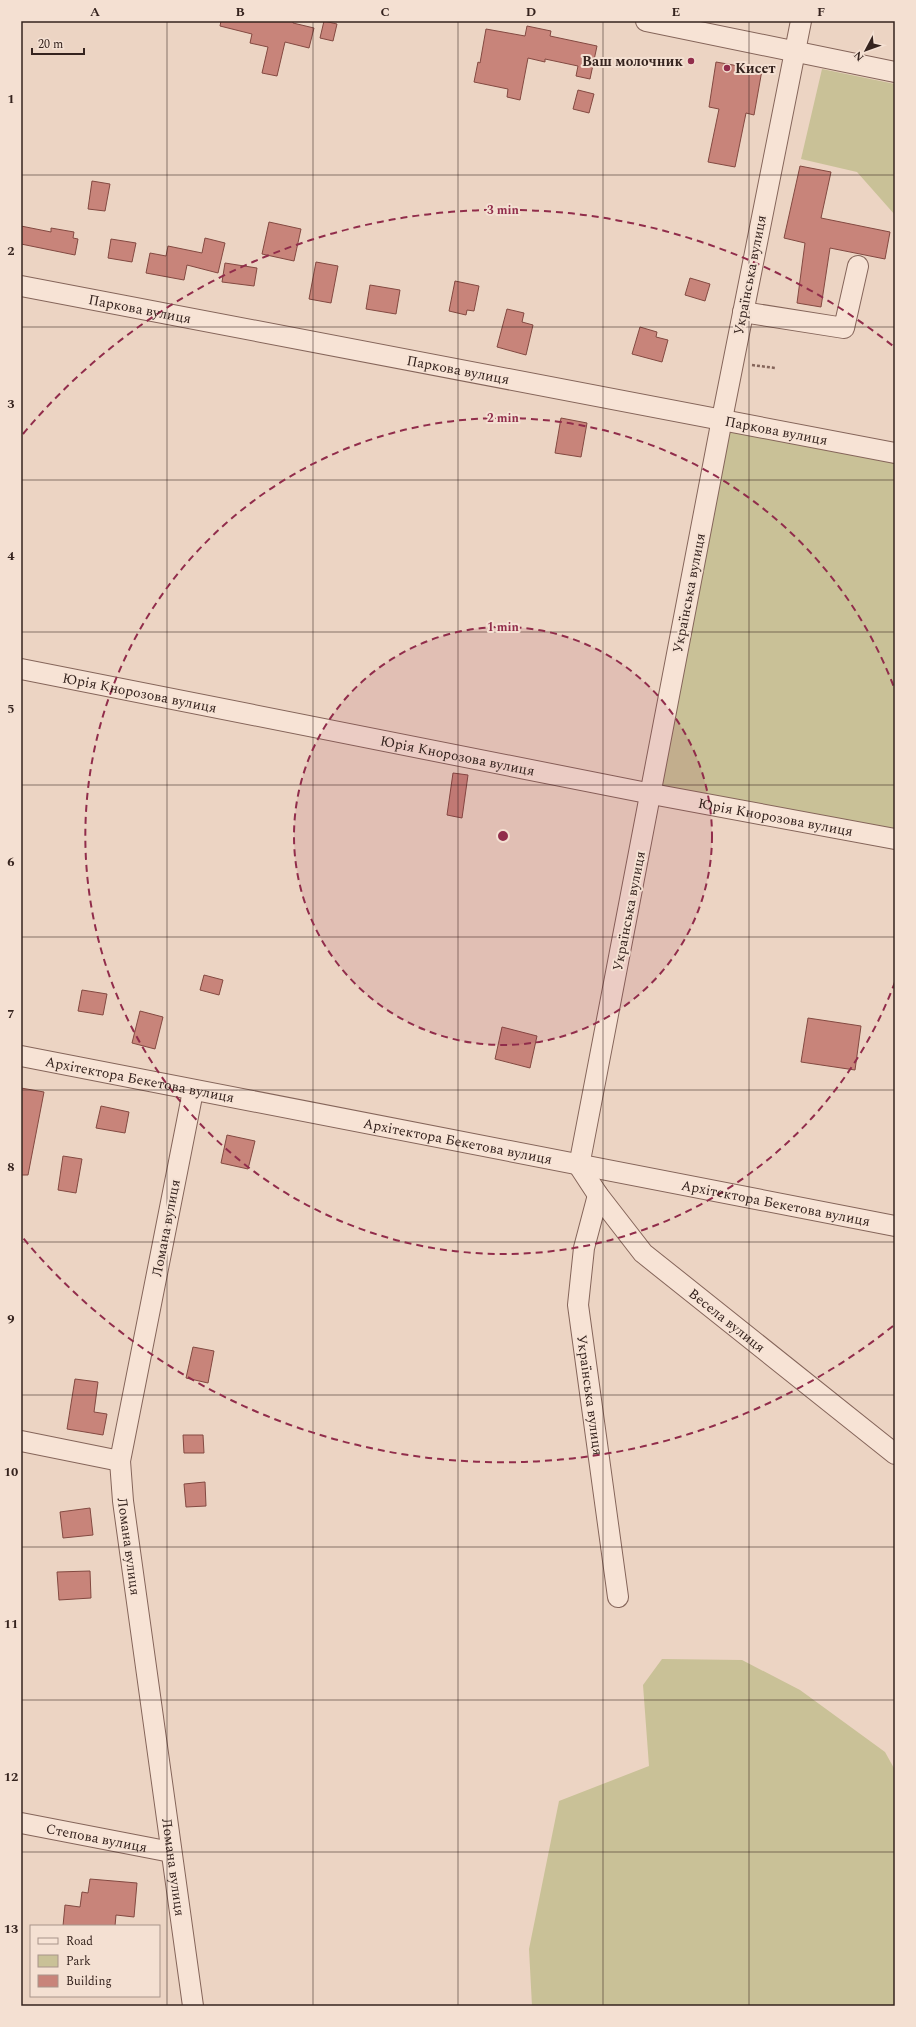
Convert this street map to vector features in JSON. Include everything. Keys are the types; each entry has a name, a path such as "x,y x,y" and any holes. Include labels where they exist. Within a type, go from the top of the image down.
{"street":[{"path":"646,21 794,53 895,72"},
{"name":"Українська вулиця","path":"580,1166 733,362 801,21"},
{"path":"743,312 844,328 858,266"},
{"name":"Паркова вулиця","path":"21,286 895,453"},
{"name":"Юрія Кнорозова вулиця","path":"21,669 652,794 895,839"},
{"name":"Архітектора Бекетова вулиця","path":"21,1056 193,1091 895,1226"},
{"name":"Ломана вулиця","path":"193,1091 120,1461 124,1509 193,2006"},
{"name":"Весела вулиця","path":"580,1166 598,1195 643,1253 895,1454"},
{"name":"Українська вулиця","path":"598,1195 584,1248 578,1305 618,1597"},
{"path":"21,1441 120,1461"},
{"name":"Степова вулиця","path":"21,1824 171,1852"}],"path":[{"path":"733,362 776,368"}],"green space":[{"path":"822,69 895,84 895,215 857,172 801,159"},
{"path":"729,428 895,462 895,829 659,788"},
{"path":"662,1659 742,1660 800,1690 885,1752 895,1770 895,2006 532,2006 529,1949 559,1801 649,1766 643,1685"}],"building":[{"path":"221,21 293,21 293,23 314,28 309,48 285,42 277,76 262,73 268,47 250,43 252,34 220,26"},
{"path":"324,21 337,24 333,41 320,38"},
{"path":"527,26 551,31 550,36 597,46 590,79 576,76 578,66 545,59 545,62 528,58 520,100 507,97 508,89 474,82 478,62 480,63 486,29 525,36"},
{"path":"716,62 762,70 754,115 746,113 735,167 708,162 719,109 709,107"},
{"path":"578,90 594,94 589,113 573,109"},
{"path":"800,166 831,172 821,218 890,232 885,259 830,248 821,307 797,303 805,243 784,238"},
{"path":"92,181 110,184 105,211 88,209"},
{"path":"269,222 301,229 294,261 262,254"},
{"path":"21,226 51,232 51,228 74,232 73,238 78,239 75,255 21,244"},
{"path":"205,238 225,243 218,273 187,265 184,280 146,273 150,253 166,256 168,246 202,253"},
{"path":"111,239 136,243 132,262 108,258"},
{"path":"316,262 338,266 331,303 309,299"},
{"path":"225,263 257,268 254,286 222,282"},
{"path":"690,278 710,284 705,301 685,295"},
{"path":"455,281 479,286 474,311 467,310 466,315 449,311"},
{"path":"370,285 400,290 396,314 366,309"},
{"path":"507,309 524,313 522,322 533,325 526,355 497,347"},
{"path":"640,327 657,332 656,337 668,340 662,362 632,354"},
{"path":"561,418 587,423 581,457 555,453"},
{"path":"453,773 468,775 462,818 447,815"},
{"path":"204,975 223,980 219,995 200,990"},
{"path":"82,990 107,994 103,1015 78,1011"},
{"path":"140,1011 163,1017 155,1049 132,1043"},
{"path":"808,1018 861,1026 855,1070 801,1062"},
{"path":"502,1027 537,1036 530,1068 495,1059"},
{"path":"21,1088 44,1092 28,1175 21,1175"},
{"path":"101,1106 129,1112 125,1133 96,1128"},
{"path":"227,1135 255,1141 248,1169 221,1163"},
{"path":"63,1156 82,1159 76,1193 58,1190"},
{"path":"193,1347 214,1351 208,1383 186,1378"},
{"path":"75,1379 98,1382 94,1412 107,1414 103,1435 67,1429"},
{"path":"183,1435 203,1435 204,1453 184,1453"},
{"path":"205,1482 206,1506 186,1507 184,1484"},
{"path":"90,1508 93,1535 63,1538 60,1512"},
{"path":"90,1571 91,1598 59,1600 57,1572"},
{"path":"90,1879 137,1883 134,1917 116,1915 115,1925 63,1925 65,1905 80,1907 82,1892 88,1893"}],"place":[{"name":"Ваш молочник","path":"691,61"},
{"name":"Кисет","path":"727,68"}]}
